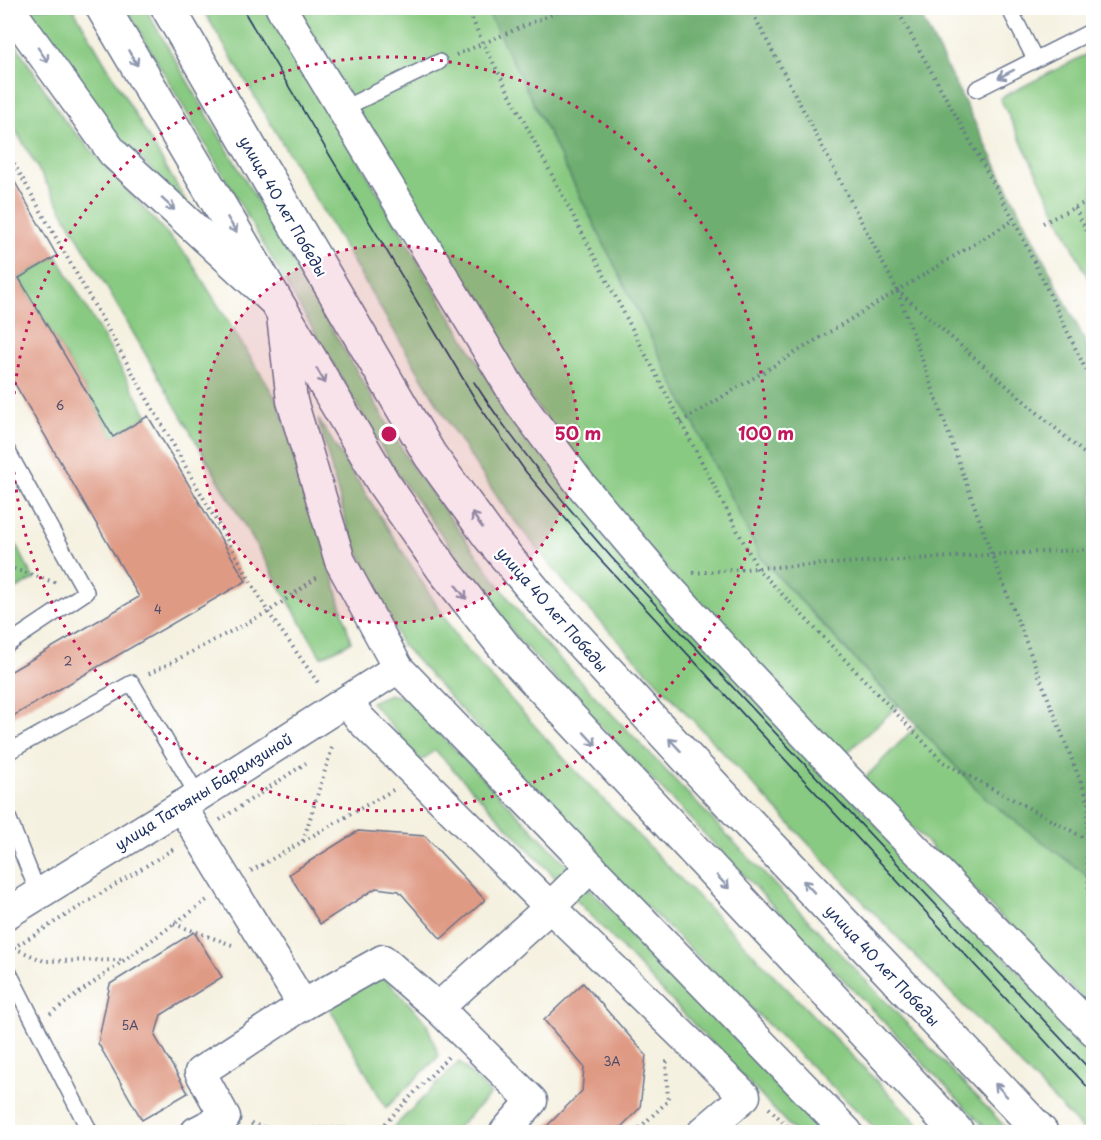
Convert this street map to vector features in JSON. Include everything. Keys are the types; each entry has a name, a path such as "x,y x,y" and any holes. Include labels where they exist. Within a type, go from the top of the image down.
{"main road":[{"path":"103,8 384,484 443,569 507,650 957,1132"},
{"name":"улица 40 лет Победы","path":"168,8 430,455 489,536 542,600 680,750 1041,1132"}],"street":[{"path":"9,8 112,153 281,308 292,401 340,561 398,668 847,1132"},
{"path":"281,8 519,402 581,485 659,577 842,774 1094,1031"},
{"name":"улица Татьяны Барамзиной","path":"8,913 190,801 398,668"},
{"path":"347,701 361,720 745,1096 703,1132"},
{"path":"190,801 303,1005"},
{"path":"438,1008 591,867"},
{"path":"196,1132 225,1117 200,1072 303,1005 383,960 438,1008 532,1101 505,1132"}],"lane":[{"path":"1010,8 1035,59"},
{"path":"977,89 1094,30"},
{"path":"342,110 439,62"},
{"path":"8,452 86,592 8,644"},
{"path":"8,752 132,683 190,801"},
{"path":"8,817 39,895"},
{"path":"8,971 90,1132"}],"path":[{"path":"466,8 758,568 943,762 1094,843"},
{"path":"439,62 567,8"},
{"path":"750,8 897,290 992,555 1089,803"},
{"path":"896,8 1014,220 1094,387"},
{"path":"8,153 268,612 319,684"},
{"path":"1043,223 1094,198"},
{"path":"1075,208 1094,245"},
{"path":"681,422 1014,220"},
{"path":"897,290 1094,462"},
{"path":"659,577 758,568 1094,549"},
{"path":"132,683 268,612 340,561"},
{"path":"8,567 86,592"},
{"path":"303,842 333,745"},
{"path":"1094,755 1086,839 1094,986"},
{"path":"252,871 257,881"},
{"path":"14,948 44,961 124,960"},
{"path":"381,1128 467,1036"},
{"path":"635,1132 668,1101 666,1063"},
{"path":"272,1129 381,1128 385,1132"}],"green space":[{"path":"25,8 73,8 191,210 113,131"},
{"path":"126,8 145,8 410,463 531,629 1010,1132 989,1132 518,639 396,472"},
{"path":"202,8 269,8 505,408 839,786 1093,1049 1093,1132 1085,1132 848,886 570,589 506,510 456,435"},
{"path":"297,8 486,8 761,558 898,706 842,757 658,560 528,395"},
{"path":"486,8 917,8 1093,357 1093,880 985,798 761,558"},
{"path":"8,32 64,120 188,257 278,402 319,526 351,642 321,657 8,117"},
{"path":"1093,51 1093,288 1000,98"},
{"path":"57,256 148,416 113,437 19,278"},
{"path":"318,419 462,645 569,764 926,1132 879,1132 591,853 401,643 347,526"},
{"path":"8,529 34,579 8,594"},
{"path":"389,694 405,698 826,1132 795,1132 435,750 421,761 371,702"},
{"path":"917,725 985,798 1093,880 1093,1010 864,779"},
{"path":"382,975 426,1022 439,1056 386,1108 328,1005"},
{"path":"459,1062 491,1094 453,1132 390,1131"}],"building":[{"path":"8,170 57,256 19,278 113,437 148,416 246,581 8,719 8,673 139,597 8,372"},
{"path":"358,831 425,836 485,900 441,939 399,891 376,888 320,924 289,874"},
{"path":"194,932 222,977 161,1015 155,1036 188,1093 142,1120 98,1043 110,984"},
{"path":"583,983 646,1055 640,1108 616,1132 541,1132 582,1091 584,1067 544,1020"}],"tram line":[{"path":"242,8 478,404 526,472 598,557 1094,1094"},
{"path":"474,382 540,473 612,558 1094,1074"}]}
